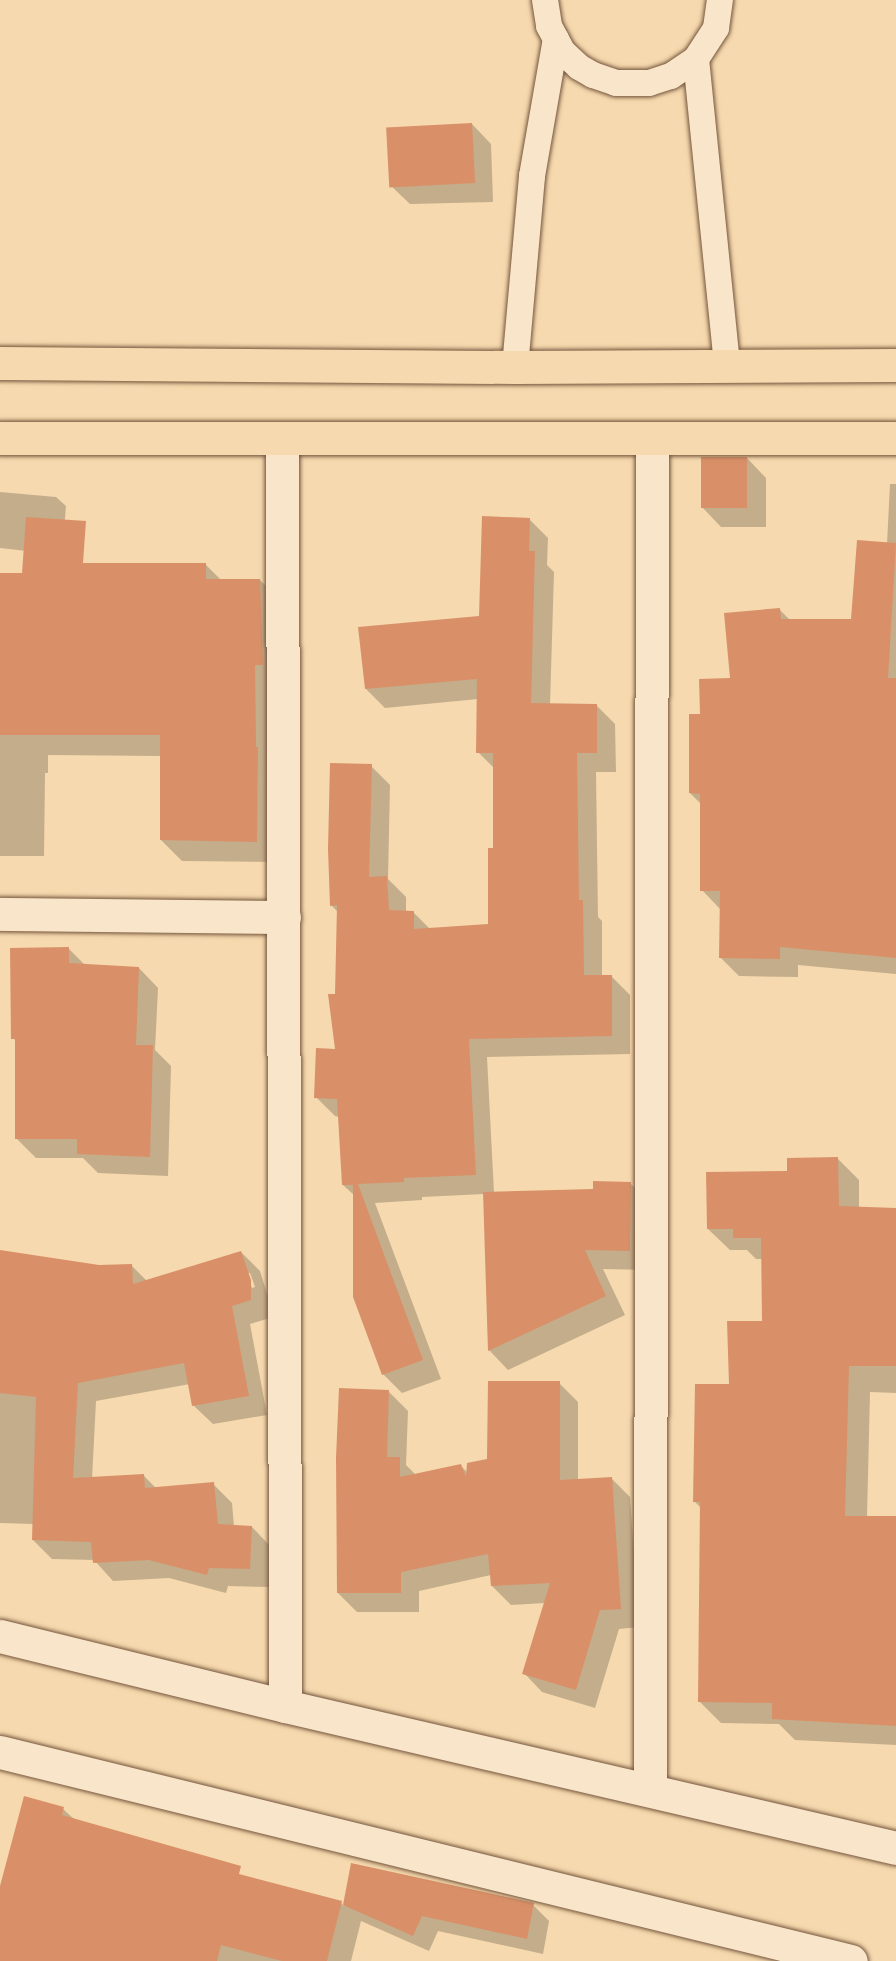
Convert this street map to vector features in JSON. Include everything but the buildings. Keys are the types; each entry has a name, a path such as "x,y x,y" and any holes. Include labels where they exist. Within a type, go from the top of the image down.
{"main road":[{"path":"0,363 515,367 896,364"},
{"path":"0,438 896,438"}],"street":[{"path":"650,1788 652,438"},
{"path":"282,439 285,1706"},
{"path":"0,914 284,916"},
{"path":"0,1635 285,1706 650,1788 896,1848"},
{"path":"0,1752 851,1961"}],"lane":[{"path":"545,0 549,26 563,52 579,67 616,83 649,83 671,76 696,59 716,28 720,0"},
{"path":"515,367 532,176 556,39"},
{"path":"696,59 727,365"}]}
